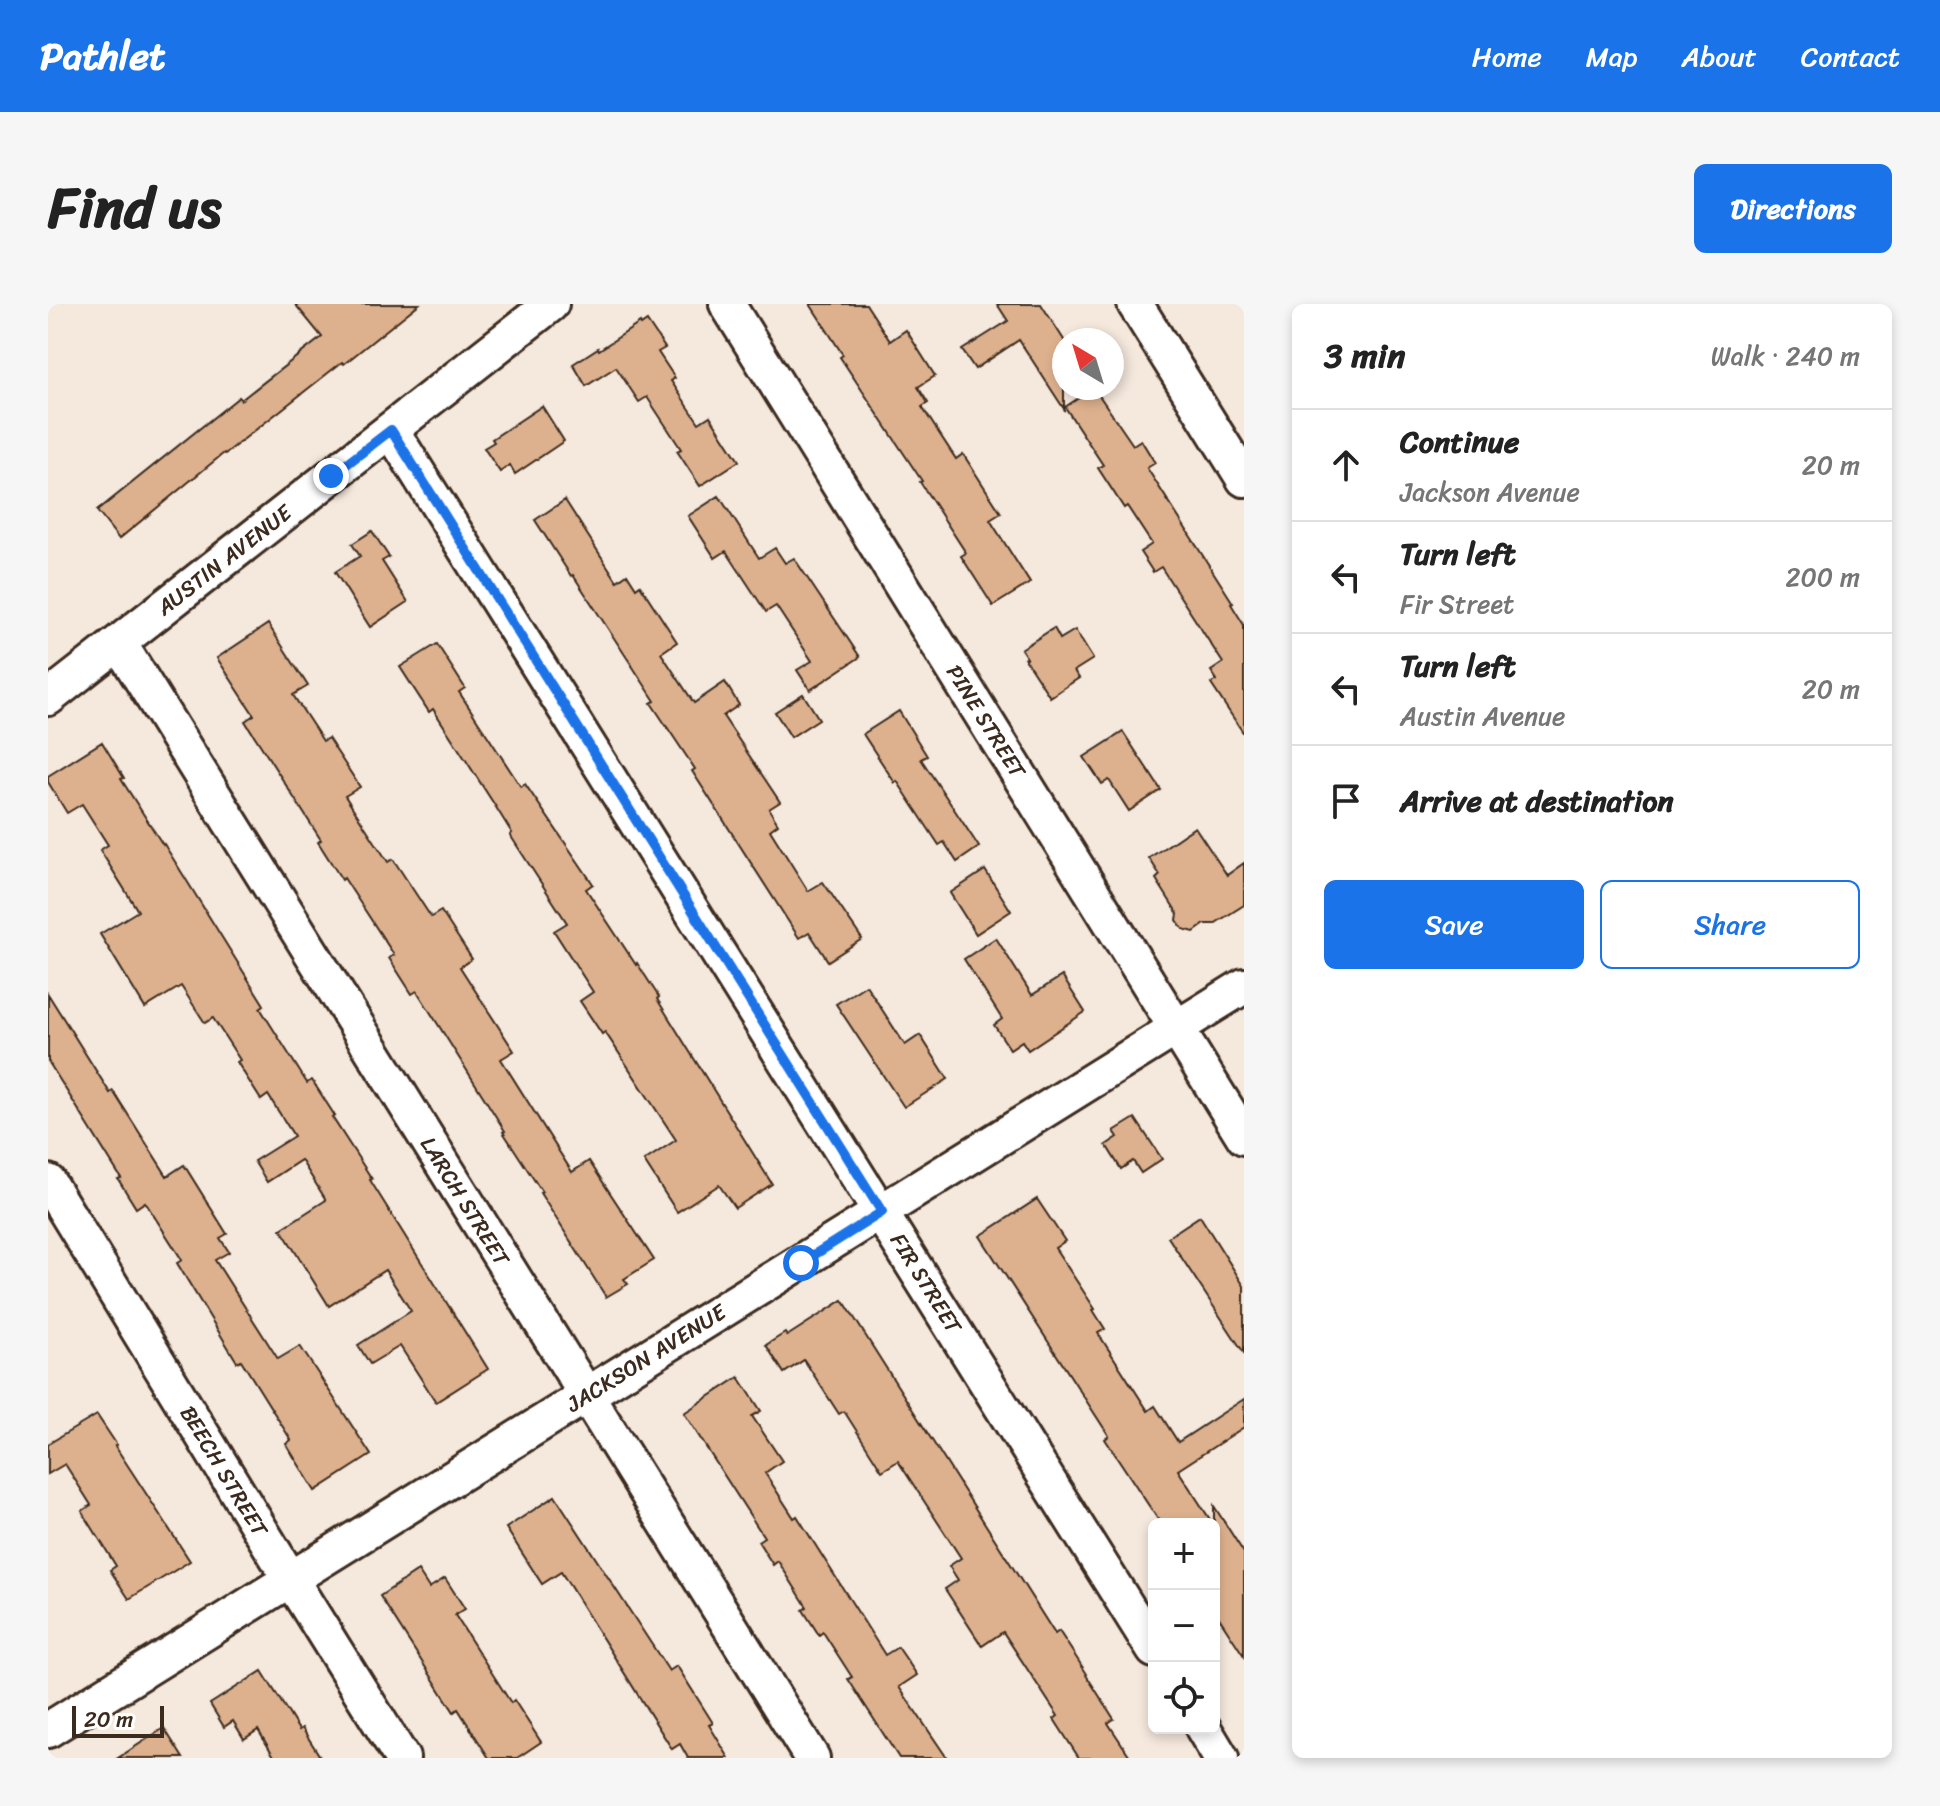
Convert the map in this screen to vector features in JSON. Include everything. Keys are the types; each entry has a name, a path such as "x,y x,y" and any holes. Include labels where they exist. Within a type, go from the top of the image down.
{"street":[{"name":"AUSTIN AVENUE","path":"48,698 551,304"},
{"name":"PINE STREET","path":"727,304 1244,1137"},
{"path":"1135,304 1244,479"},
{"name":"FIR STREET","path":"391,430 1148,1640"},
{"name":"LARCH STREET","path":"119,643 812,1758"},
{"name":"JACKSON AVENUE","path":"48,1730 1244,986"},
{"name":"BEECH STREET","path":"48,1182 402,1758"},
{"path":"1207,1734 1221,1758"}],"building":[{"path":"295,304 419,304 224,453 119,539 97,511 239,397 241,400 322,337"},
{"path":"810,304 866,304 890,341 906,330 935,376 918,387 928,403 922,407 956,459 963,454 1001,513 990,520 1030,583 993,606 961,556 966,553 840,357 843,355"},
{"path":"997,304 1041,304 1056,328 1052,328 1052,391 1019,340 975,369 962,350 1008,321"},
{"path":"647,321 665,348 658,352 675,378 671,381 699,423 710,416 739,461 700,486 677,451 681,449 647,397 639,402 616,367 586,386 573,364"},
{"path":"1076,400 1102,400 1133,445 1141,440 1155,463 1147,468 1233,603 1244,625 1244,734 1211,684 1217,680 1211,671 1223,663 1161,567 1153,572 1140,552 1152,544 1098,468 1103,465 1065,407"},
{"path":"542,406 564,441 515,474 510,465 500,472 484,448 494,442 492,439"},
{"path":"719,496 759,558 775,548 785,563 794,558 860,657 810,690 797,670 812,661 776,606 766,612 726,551 715,558 688,516"},
{"path":"565,500 617,581 627,574 636,588 640,585 677,642 661,653 694,703 725,682 739,705 723,716 780,802 769,809 778,824 770,830 808,891 823,882 862,939 828,961 809,932 799,938 692,771 695,769 651,703 655,701 535,520"},
{"path":"372,531 389,557 382,561 408,602 370,627 335,572 360,556 352,544"},
{"path":"268,624 308,686 293,695 323,741 328,738 360,787 345,796 388,862 393,859 431,917 441,911 472,959 460,967 514,1051 501,1059 572,1172 589,1161 654,1260 624,1279 628,1284 606,1297 417,991 412,994 389,958 394,955 344,878 342,880 318,842 321,840 245,721 254,715 217,658"},
{"path":"1054,628 1060,639 1075,630 1093,659 1074,671 1079,678 1050,697 1021,649"},
{"path":"437,644 465,688 459,692 521,787 525,784 593,884 586,889 659,997 657,999 772,1184 735,1208 719,1185 677,1212 644,1161 676,1140 605,1032 602,1034 580,1001 593,992 554,931 567,923 433,709 429,712 400,667"},
{"path":"803,694 819,719 791,737 775,712"},
{"path":"899,711 927,756 921,759 979,847 957,862 944,842 939,845 863,734"},
{"path":"1123,732 1161,790 1129,811 1109,780 1102,784 1084,757"},
{"path":"102,742 124,778 121,779 264,1005 260,1008 307,1083 312,1080 335,1116 332,1117 370,1180 488,1369 436,1402 400,1346 370,1364 358,1345 411,1311 385,1270 329,1306 281,1229 326,1200 301,1160 267,1182 254,1161 294,1136 268,1095 261,1100 213,1018 205,1023 181,986 145,1008 100,934 138,911 100,850 108,845 82,804 67,813 48,782 48,776"},
{"path":"1195,827 1227,875 1244,863 1244,905 1214,924 1205,924 1194,932 1183,929 1177,920 1178,914 1156,879 1160,875 1149,858"},
{"path":"985,870 1011,911 976,934 950,893"},
{"path":"996,938 1032,995 1062,976 1085,1012 1028,1050 1022,1041 1010,1049 994,1025 1002,1019 964,959"},
{"path":"866,985 905,1045 920,1035 948,1079 904,1107 836,1004"},
{"path":"48,994 167,1176 184,1165 227,1234 220,1238 229,1252 215,1260 278,1359 300,1346 371,1455 315,1491 286,1444 291,1440 241,1360 237,1362 177,1263 182,1260 145,1202 136,1208 118,1179 121,1178 48,1061"},
{"path":"1135,1118 1162,1159 1141,1173 1133,1161 1121,1169 1106,1145 1118,1137 1114,1131"},
{"path":"1037,1199 1065,1241 1055,1248 1095,1309 1105,1329 1098,1333 1148,1411 1155,1406 1178,1442 1244,1399 1244,1427 1178,1470 1209,1518 1157,1518 1105,1439 1109,1436 980,1236"},
{"path":"1200,1216 1244,1286 1244,1353 1168,1237"},
{"path":"843,1300 1055,1634 1059,1631 1087,1674 1114,1719 1108,1723 1131,1758 1079,1758 1054,1719 1058,1716 1003,1632 982,1646 945,1589 958,1580 949,1566 961,1558 898,1461 882,1471 844,1411 839,1414 804,1360 784,1373 766,1345 785,1333 787,1336"},
{"path":"739,1377 761,1411 752,1416 782,1461 765,1473 794,1518 797,1516 885,1655 898,1647 917,1675 899,1687 947,1758 899,1758 848,1679 852,1677 823,1632 819,1635 803,1610 807,1607 778,1561 773,1565 758,1541 764,1537 684,1413"},
{"path":"97,1415 190,1561 129,1599 110,1570 116,1566 82,1511 91,1505 65,1464 48,1474 48,1444"},
{"path":"555,1496 669,1671 677,1666 713,1723 709,1725 729,1758 688,1758 680,1744 672,1749 561,1572 542,1584 506,1528"},
{"path":"1214,1506 1244,1553 1244,1656 1220,1619 1220,1518 1214,1518"},
{"path":"418,1571 429,1588 445,1578 465,1609 455,1615 511,1703 514,1700 541,1742 517,1758 489,1758 458,1709 454,1712 380,1596"},
{"path":"262,1671 299,1730 302,1728 321,1758 275,1758 258,1730 244,1739 233,1721 224,1727 210,1704"},
{"path":"164,1728 183,1758 118,1758"}],"route":[{"path":"331,476 391,430 882,1212 801,1263"}]}
